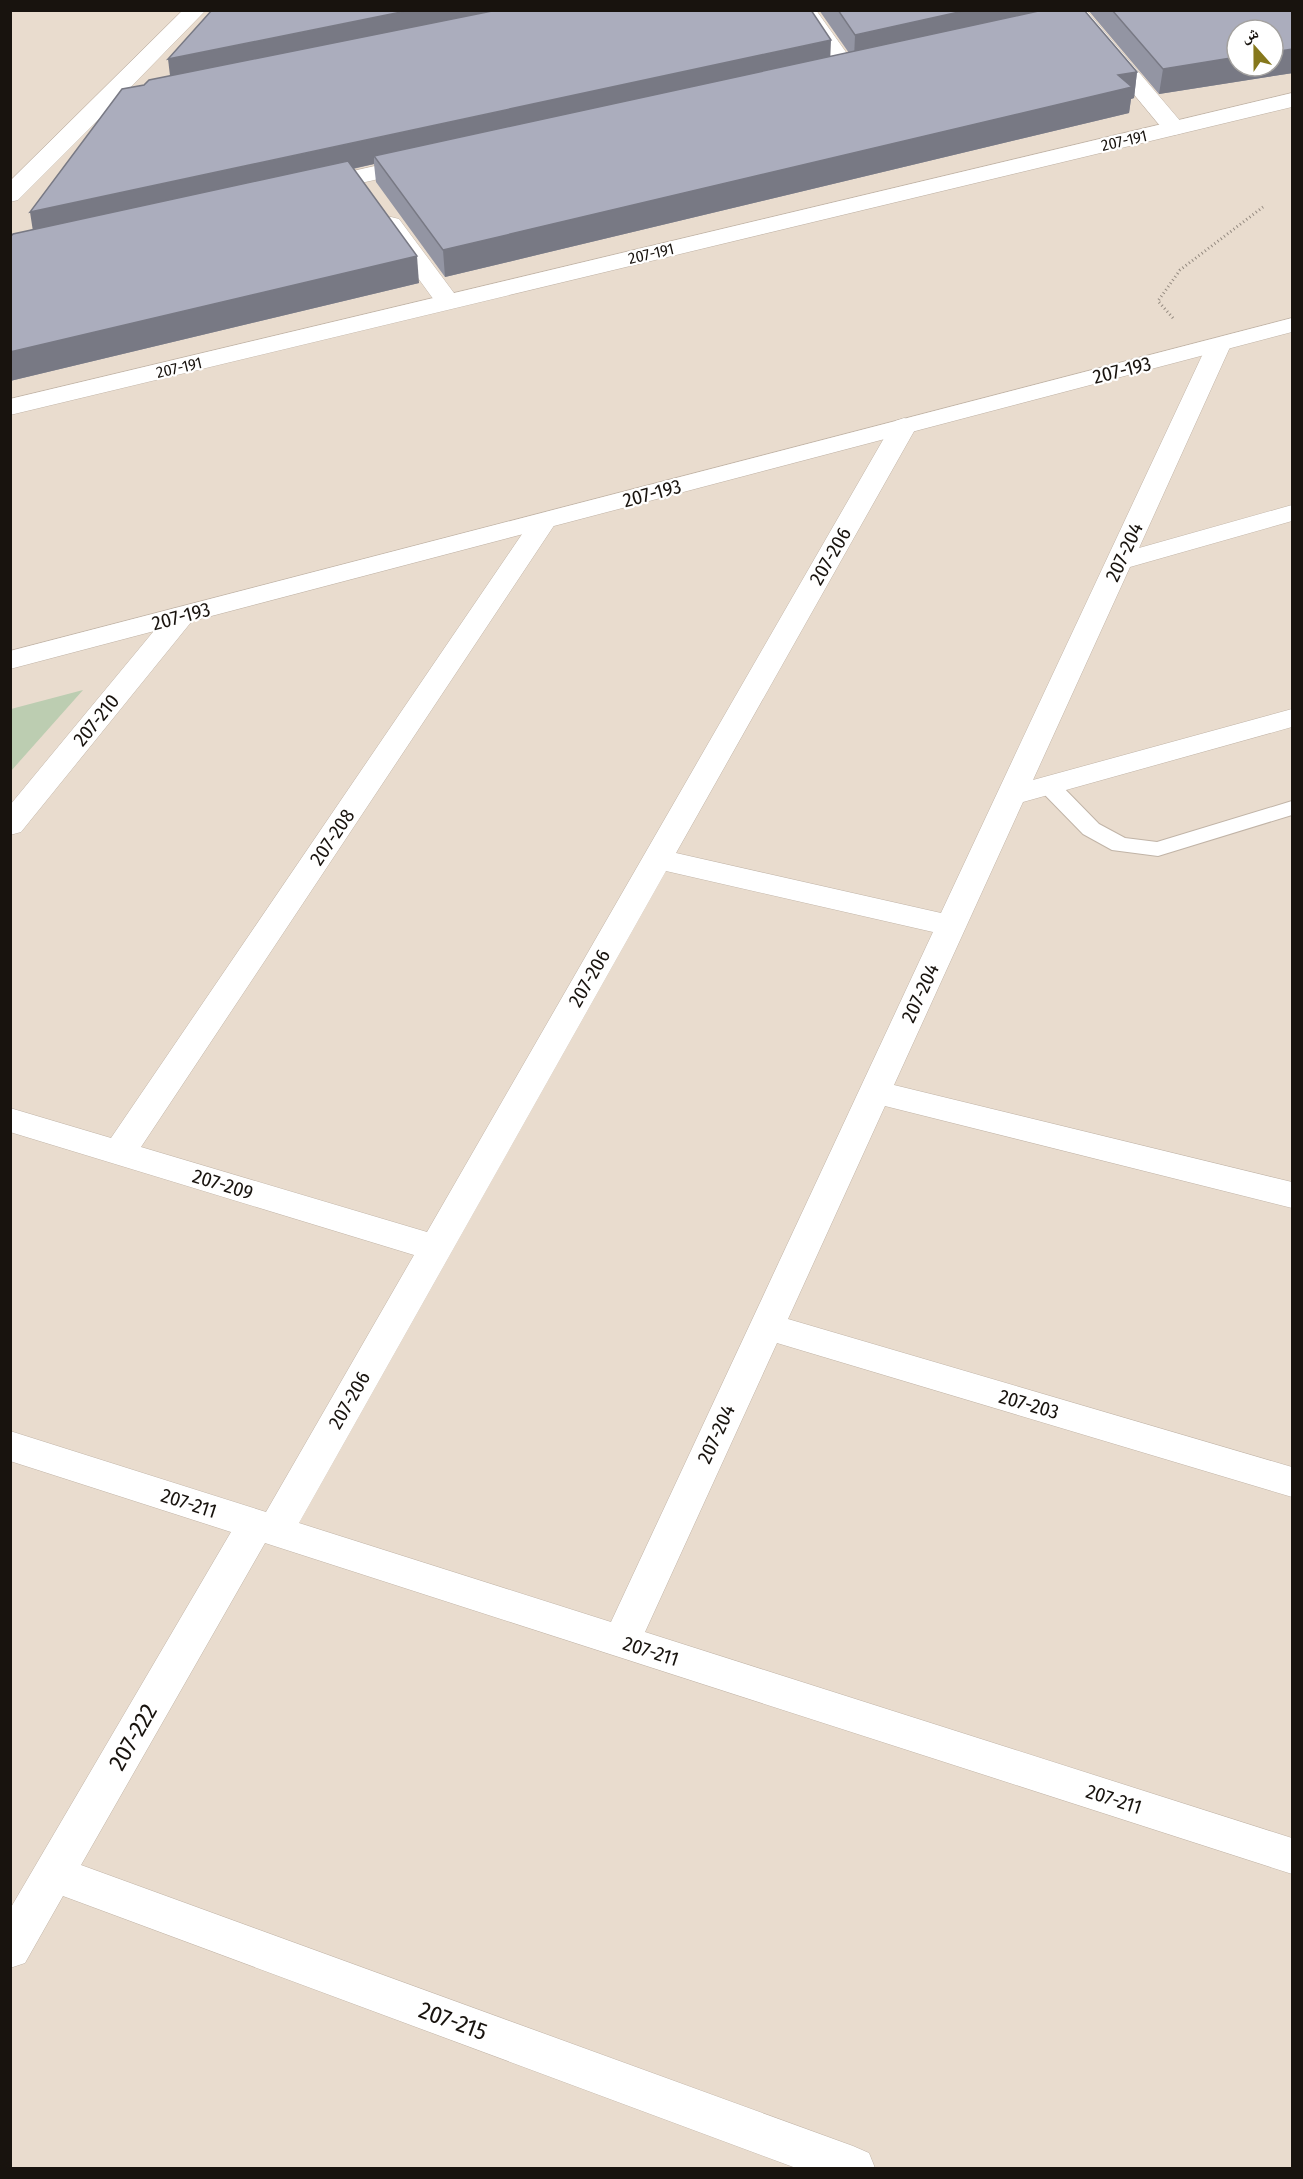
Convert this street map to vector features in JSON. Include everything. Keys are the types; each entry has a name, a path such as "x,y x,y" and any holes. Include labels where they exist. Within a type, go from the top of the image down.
{"street":[{"path":"10,195 196,10"},
{"path":"805,10 847,69"},
{"path":"1070,18 1174,128"},
{"path":"824,75 870,64"},
{"path":"99,107 180,91"},
{"name":"207-191","path":"10,407 1293,100"},
{"path":"299,190 438,159"},
{"path":"357,177 448,302"},
{"name":"207-193","path":"10,660 1293,326"},
{"name":"207-204","path":"621,1642 1219,345"},
{"name":"207-206","path":"265,1527 435,1248 904,426"},
{"path":"1119,562 1293,513"},
{"name":"207-208","path":"119,1153 544,521"},
{"name":"207-210","path":"10,825 182,615"},
{"path":"1011,796 1293,718"},
{"path":"657,859 951,926"},
{"path":"874,1092 1293,1195"},
{"name":"207-209","path":"10,1120 435,1248"},
{"name":"207-203","path":"766,1326 1293,1482"},
{"name":"207-211","path":"10,1446 1293,1856"},
{"name":"207-222","path":"10,1949 265,1527"},
{"name":"207-215","path":"53,1875 853,2169"}],"lane":[{"path":"1049,786 1091,829 1120,844 1158,849 1293,808"}],"path":[{"path":"1179,324 1158,301 1180,270 1263,207"}],"green space":[{"path":"83,690 11,771 11,709"}],"building":[{"path":"212,10 411,10 168,59"},
{"path":"497,10 811,10 831,40 30,212 122,89 144,85 149,80"},
{"path":"838,10 968,10 855,35"},
{"path":"1043,10 1084,10 1137,72 1118,75 1132,87 443,250 374,156"},
{"path":"1112,10 1293,10 1293,49 1285,50 1285,18 1225,18 1225,59 1163,69"},
{"path":"348,161 417,256 10,352 10,237 13,234"}]}
